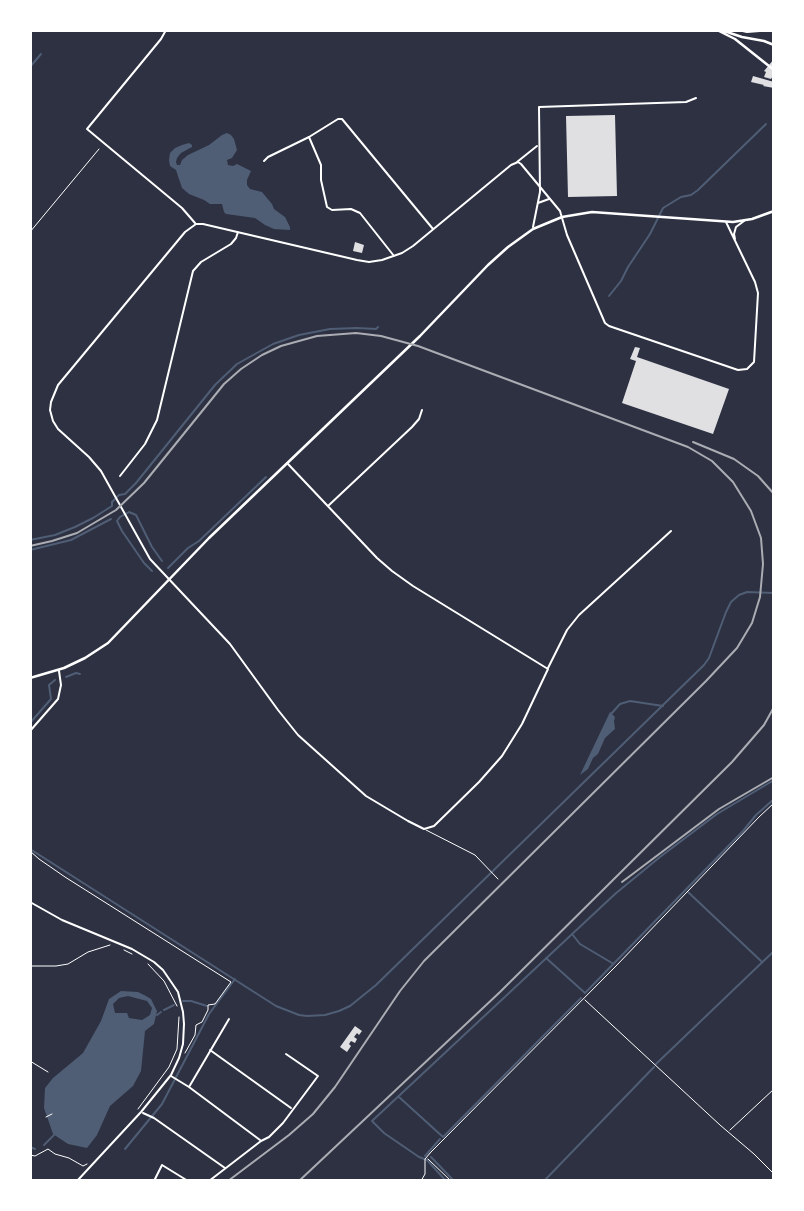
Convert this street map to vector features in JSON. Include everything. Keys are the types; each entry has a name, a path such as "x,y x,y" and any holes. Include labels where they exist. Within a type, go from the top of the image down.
{"main road":[{"path":"719,30 774,45"},
{"path":"719,30 735,39 774,70"},
{"path":"30,678 59,670 108,643 209,538 410,346 488,265 533,229 562,217 602,212 725,221 745,220 774,211"}],"street":[{"path":"166,30 162,39 88,129 182,208 196,224"},
{"path":"738,30 773,30"},
{"path":"533,229 540,192 539,107 687,102 696,98"},
{"path":"264,162 268,157 342,118 433,229"},
{"path":"309,137 321,164 321,180 329,209 357,211 394,257"},
{"path":"539,145 413,246 394,257 382,260 357,260 203,224 190,227 58,385 53,393 50,410 53,421 58,429 89,457 106,481 150,559 230,644 298,734 366,796 424,829 439,823 502,756 522,724 567,630 579,615 671,531"},
{"path":"516,162 521,164 560,211 567,235 605,323 738,370 747,369 754,362 758,293 725,221"},
{"path":"537,204 543,200 551,200"},
{"path":"735,240 736,227 745,220"},
{"path":"120,476 145,444 157,420 193,271 201,262 231,244 238,232"},
{"path":"328,506 412,427 422,410"},
{"path":"288,463 377,558 402,579 548,669"},
{"path":"30,731 58,699 61,685 59,670"},
{"path":"30,902 62,920 144,955 163,970 178,992 183,1012 184,1036 173,1077 77,1181"},
{"path":"189,1087 229,1019"},
{"path":"210,1050 292,1109"},
{"path":"209,1181 269,1137 283,1123 318,1076 286,1054"},
{"path":"173,1077 261,1141"},
{"path":"141,1112 226,1169"},
{"path":"154,1181 162,1165 188,1181"}],"lane":[{"path":"30,232 99,149"},
{"path":"424,829 475,855 498,879"}],"path":[{"path":"421,1181 425,1174 426,1159 774,803"},
{"path":"30,851 65,877 231,982 215,1004 208,1005 208,1010 202,1022 196,1026 195,1035 183,1057 179,1058"},
{"path":"30,967 68,964 105,945 115,946"},
{"path":"123,950 138,958"},
{"path":"137,1110 167,1071 177,1049 179,1024 176,1002 164,981 145,961"},
{"path":"584,998 774,1174"},
{"path":"30,1061 48,1073"},
{"path":"729,1132 774,1089"},
{"path":"46,1117 52,1114"},
{"path":"30,1155 35,1156 48,1149 83,1166 91,1160"},
{"path":"426,1159 451,1181"}],"water":[{"path":"227,133 234,139 237,150 232,158 227,160 228,165 237,164 251,171 247,185 250,189 262,192 274,209 285,217 290,230 274,229 255,218 226,214 222,204 210,204 182,188 176,170 170,166 170,153 182,145 192,145 177,158 177,165 180,165 188,155"},
{"path":"610,712 615,717 615,729 605,738 588,769 580,775"},
{"path":"121,991 138,992 151,999 157,1011 154,1024 145,1031 141,1071 133,1086 110,1106 97,1135 87,1148 68,1144 53,1134 44,1108 45,1088 83,1053 101,1021 109,999","holes":["128,996 147,1001 152,1008 150,1015 142,1020 129,1018 127,1013 115,1013 113,1004 119,998"]}],"building":[{"path":"774,59 774,74 771,79 764,77 764,71"},
{"path":"753,76 774,82 774,88 751,82"},
{"path":"615,115 617,196 568,197 566,116"},
{"path":"355,242 364,245 362,253 353,251"},
{"path":"635,347 640,348 637,357 729,389 713,434 622,403 636,361 630,359"},
{"path":"355,1026 362,1031 354,1037 357,1039 355,1043 351,1041 347,1052 340,1047"}],"waterway":[{"path":"30,67 41,54"},
{"path":"609,296 650,234 663,208 698,190 766,124"},
{"path":"30,540 55,535 75,527 112,506 112,502 119,495 125,494 136,483 215,385 237,364 273,344 299,335 330,329 378,327"},
{"path":"168,568 266,477"},
{"path":"152,571 122,531 117,521 120,517 129,512 136,515 162,561"},
{"path":"30,550 71,540 111,519"},
{"path":"30,849 276,1006 307,1016 339,1011 350,1006 376,985 704,665 731,602 747,592 774,593"},
{"path":"66,677 80,674"},
{"path":"30,723 51,699 49,685 55,680"},
{"path":"611,714 620,704 630,701 663,706"},
{"path":"446,1181 427,1160 384,1133 372,1121 615,894 717,814 774,780"},
{"path":"546,958 585,993 774,799"},
{"path":"688,892 761,961"},
{"path":"572,934 580,944 612,963"},
{"path":"656,1064 774,951"},
{"path":"125,1149 162,1104 209,1014 235,979"},
{"path":"399,1097 443,1137 581,998"},
{"path":"183,1001 207,1006"},
{"path":"164,1010 174,1005"},
{"path":"157,1015 161,1012"},
{"path":"544,1181 654,1067"},
{"path":"44,1145 54,1135"},
{"path":"425,1156 440,1139"},
{"path":"30,1147 35,1149"},
{"path":"431,1157 454,1181"}],"railway":[{"path":"30,546 77,533 116,510 144,483 224,384 262,355 281,346 317,336 356,333 381,336 418,346 688,447 712,461 733,482 751,511 761,538 763,564 760,597 752,623 737,648 424,961 313,1114 228,1181"},
{"path":"693,442 734,459 758,476 774,494"},
{"path":"299,1181 500,992 732,762 764,725 774,707"},
{"path":"622,882 719,809 774,777"}]}
